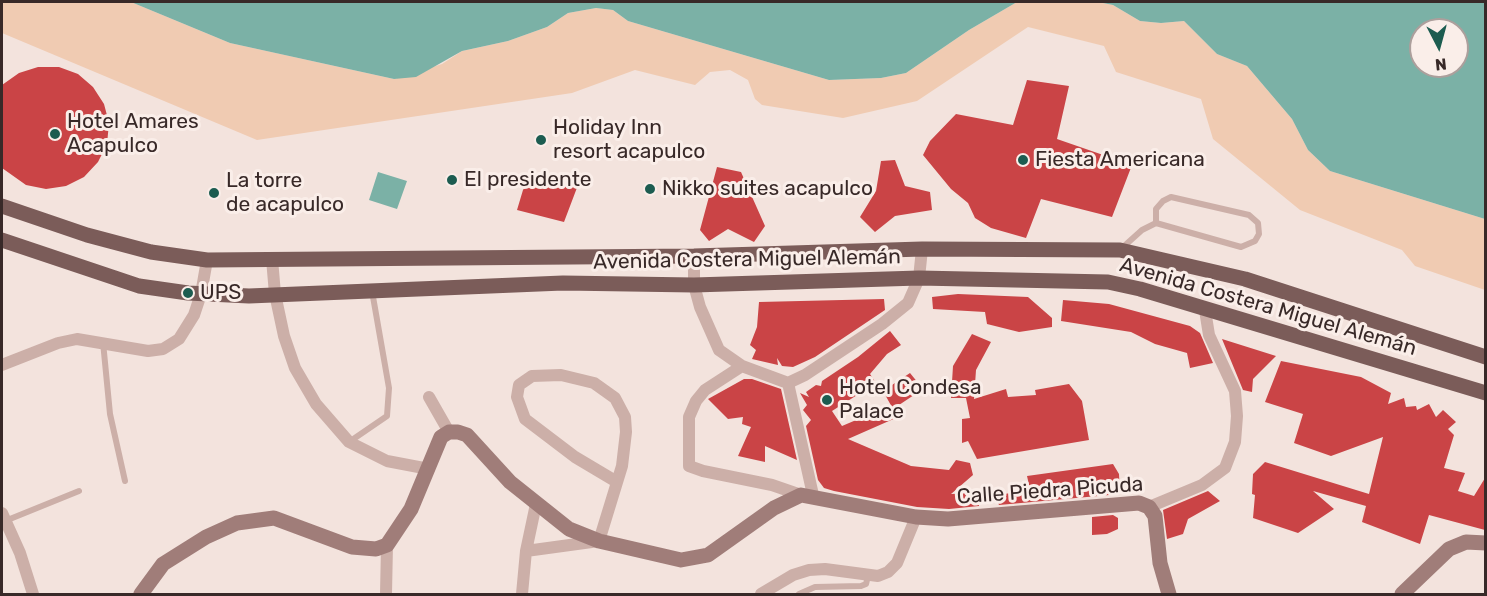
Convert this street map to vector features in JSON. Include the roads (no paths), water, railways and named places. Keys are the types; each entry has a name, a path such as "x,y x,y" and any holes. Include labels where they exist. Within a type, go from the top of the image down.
{"main road":[{"name":"Avenida Costera Miguel Alemán","path":"2,206 87,235 151,252 207,260 694,256 922,249 1120,250 1245,279 1485,357"},
{"name":"Avenida Costera Miguel Alemán","path":"2,240 139,286 201,294 275,294 563,284 694,285 919,278 1078,279 1108,282 1140,289 1485,393"},
{"path":"141,594 163,564 206,537 237,523 274,518 352,547 376,549 387,545 411,509 441,437 449,432 467,435 510,482 569,529 599,541 681,560 708,555 774,508 807,495"},
{"name":"Calle Piedra Picuda","path":"807,495 916,517 948,519 1139,503 1149,507"},
{"path":"1149,507 1155,516 1160,563 1169,594"},
{"path":"1402,594 1449,549 1466,542 1485,543"}],"street":[{"path":"694,256 694,285 700,307 719,350 742,366 788,383 882,324 908,303 919,278 922,249"},
{"path":"273,259 275,294 284,336 295,368 316,404 348,442 387,461 429,469"},
{"path":"2,365 71,340 103,342 148,351 163,349 173,344 187,329 201,294 207,260"},
{"name":"Calle Piedra Picuda","path":"1149,507 1202,486 1226,468 1235,442 1237,416 1234,391 1209,335 1205,310"},
{"name":"Calle Piedra Picuda","path":"742,366 705,390 696,401 689,417 689,466 807,495"},
{"path":"526,551 599,541 622,466 626,432 625,417 615,398 594,383 561,375 532,376 519,385 517,398 525,419 575,457 617,482"},
{"path":"788,383 807,495"},
{"path":"429,397 449,432"},
{"path":"522,594 526,551 536,504"},
{"path":"3,517 20,553 33,594"},
{"path":"761,594 793,575 809,570 825,569 868,576 888,572 897,563 916,517"},
{"path":"386,594 387,545"}],"lane":[{"path":"1120,250 1142,230 1156,223 1241,247 1255,241 1259,234 1258,223 1249,215 1171,197 1163,201 1156,209 1156,223"},
{"path":"348,442 387,416 389,388 372,291"},
{"path":"103,342 110,414 125,481"},
{"path":"3,517 79,491"},
{"path":"799,594 814,586 861,586 866,584 868,576"}],"water":[{"path":"131,2 1017,2 969,30 906,73 881,78 829,80 628,21 613,10 596,8 568,13 547,27 508,41 462,51 416,77 394,79 230,43"},
{"path":"1098,2 1485,2 1485,219 1330,171 1308,150 1292,119 1247,66 1217,54 1184,21 1161,23 1140,21 1113,5"},
{"path":"378,172 407,181 397,209 369,200"}],"place":[{"name":"Hotel Amares Acapulco","path":"55,134"},
{"name":"Holiday Inn resort acapulco","path":"541,140"},
{"name":"Fiesta Americana","path":"1023,160"},
{"name":"El presidente","path":"452,180"},
{"name":"Nikko suites acapulco","path":"650,189"},
{"name":"La torre de acapulco","path":"214,193"},
{"name":"UPS","path":"188,293"},
{"name":"Hotel Condesa Palace","path":"827,400"}]}
